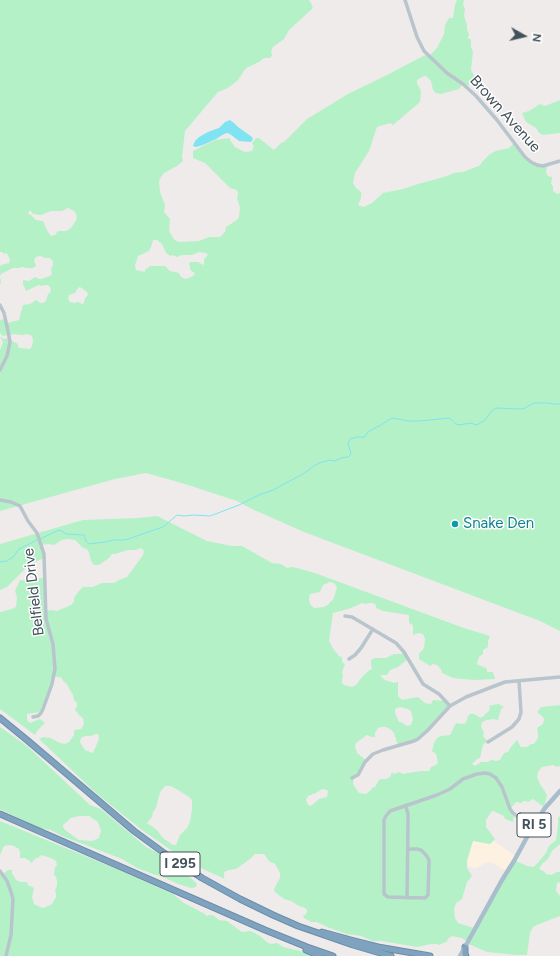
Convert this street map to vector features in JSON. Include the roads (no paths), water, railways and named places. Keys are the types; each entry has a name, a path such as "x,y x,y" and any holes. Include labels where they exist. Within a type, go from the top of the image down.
{"highway":[{"name":"I 295","path":"0,718 127,826 156,848 213,885 282,919 316,933 341,942 391,956"},
{"name":"I 295","path":"0,814 286,938 333,956"},
{"path":"282,919 360,943 430,956"},
{"path":"286,938 302,948 320,956"},
{"path":"465,947 466,956"}],"main road":[{"name":"RI 5","path":"460,956 532,828 545,808 560,791"}],"street":[{"name":"Brown Avenue","path":"405,0 417,37 424,51 447,73 463,84 476,96 497,120 525,157 531,162 543,166 560,161"},
{"path":"0,305 5,317 10,342 7,356 0,370"},
{"name":"Belfield Drive","path":"0,500 11,502 20,506 37,534 43,551 46,618 52,644 55,669 52,684 41,713 38,716 33,717"},
{"path":"345,616 352,617 397,644 404,652 423,684 439,694 450,706"},
{"path":"349,658 355,655 361,648 373,629"},
{"path":"352,778 358,775 365,762 373,754 418,739 450,706 466,698 505,682 560,677"},
{"path":"488,742 512,726 519,719 521,712 519,681"},
{"path":"408,849 420,850 426,855 429,862 428,895 425,898 391,898 386,896 384,894 384,820 386,816 390,811 437,795 450,789 462,779 477,774 490,774 496,778 502,787 510,809 532,828"},
{"path":"406,806 408,814 407,898"},
{"path":"0,871 7,881 13,899 11,935 6,956"}],"water":[{"path":"230,120 252,137 253,139 251,142 239,141 227,133 203,145 196,147 193,146 199,137 219,128 225,122"}],"waterway":[{"path":"40,539 59,530 66,534 84,535 89,544 114,540 125,540 163,527 177,515 210,516 273,490 303,474 319,463 330,460 335,461 348,457 351,454 348,443 350,439 365,437 367,433 393,418 408,421 449,418 459,425 470,423 477,425 485,420 496,408 521,409 534,403 560,404"},
{"path":"0,562 7,561 13,557 19,549 37,540"}],"place":[{"name":"Snake Den","path":"455,524"}]}
